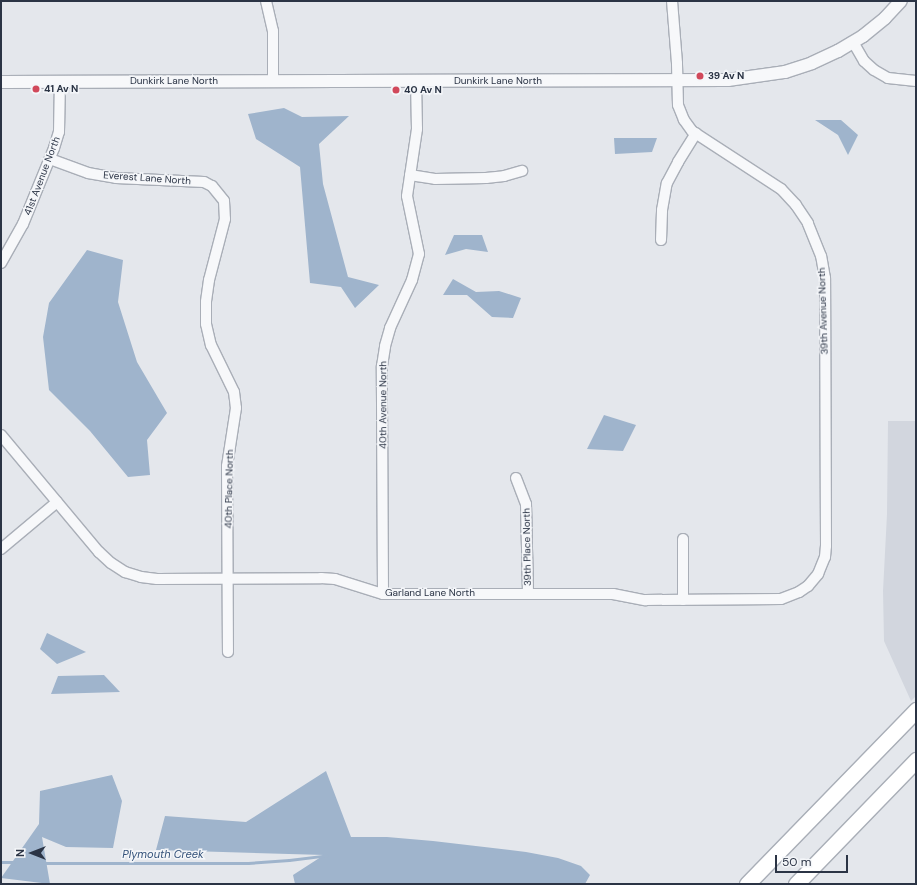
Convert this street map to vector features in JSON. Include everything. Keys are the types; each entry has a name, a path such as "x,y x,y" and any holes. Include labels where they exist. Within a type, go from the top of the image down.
{"main road":[{"path":"747,884 916,710"},
{"path":"796,884 916,760"}],"street":[{"path":"266,1 273,31 274,81"},
{"name":"39th Avenue North","path":"672,1 678,80 677,98 680,113 688,126 696,133 781,189 796,205 808,223 821,256 825,278 826,546 822,568 808,586"},
{"name":"Dunkirk Lane North","path":"1,82 728,80 785,72 812,63 852,42 885,18 901,1"},
{"path":"852,42 864,61 888,78 916,81"},
{"name":"40th Avenue North","path":"383,594 382,366 390,328 412,280 419,254 407,196 417,129 416,81"},
{"name":"41st Avenue North","path":"1,263 23,224 50,159 59,132 60,82"},
{"path":"661,240 662,210 667,183 696,133"},
{"name":"Everest Lane North","path":"50,159 88,173 116,178 204,182 212,186 219,193"},
{"path":"410,175 435,179 486,178 504,176 522,171"},
{"name":"40th Place North","path":"219,193 224,201 225,219 209,280 206,324 211,345 234,392 236,408 227,466 228,652"},
{"path":"1,435 57,502 1,550"},
{"name":"39th Place North","path":"516,478 526,504 528,594"},
{"name":"Garland Lane North","path":"57,502 99,552 111,563 126,572 142,577 158,579 335,579 383,594 613,594 646,600 781,599 799,592 808,586"},
{"path":"683,538 683,600"}],"shaded area":[{"path":"888,421 916,421 916,696 911,701 884,641 883,591 887,514"}],"water":[{"path":"284,108 302,117 349,116 319,144 323,184 348,277 379,285 355,308 341,287 310,283 300,167 256,139 248,114"},
{"path":"815,120 841,120 858,135 848,155 838,135"},
{"path":"614,138 657,138 652,152 615,154"},
{"path":"454,235 482,235 488,252 466,249 445,255"},
{"path":"87,250 123,260 118,302 137,362 167,413 147,440 150,475 128,477 90,431 49,390 43,337 49,303"},
{"path":"453,279 476,292 499,291 521,298 513,318 492,317 467,295 443,295"},
{"path":"604,415 636,425 623,451 587,449"},
{"path":"47,633 86,652 57,664 40,649"},
{"path":"104,675 120,692 51,694 58,676"},
{"path":"326,771 351,837 387,837 526,852 558,858 581,866 590,875 585,884 295,884 293,875 324,855 156,850 165,816 246,822"},
{"path":"112,775 122,801 113,848 66,847 42,837 50,884 1,878 39,824 40,791"}],"waterway":[{"name":"Plymouth Creek","path":"43,863 248,863 327,855"},
{"name":"Plymouth Creek","path":"1,862 14,862"}],"place":[{"name":"39 Av N","path":"700,76"},
{"name":"41 Av N","path":"36,89"},
{"name":"40 Av N","path":"396,90"}]}
